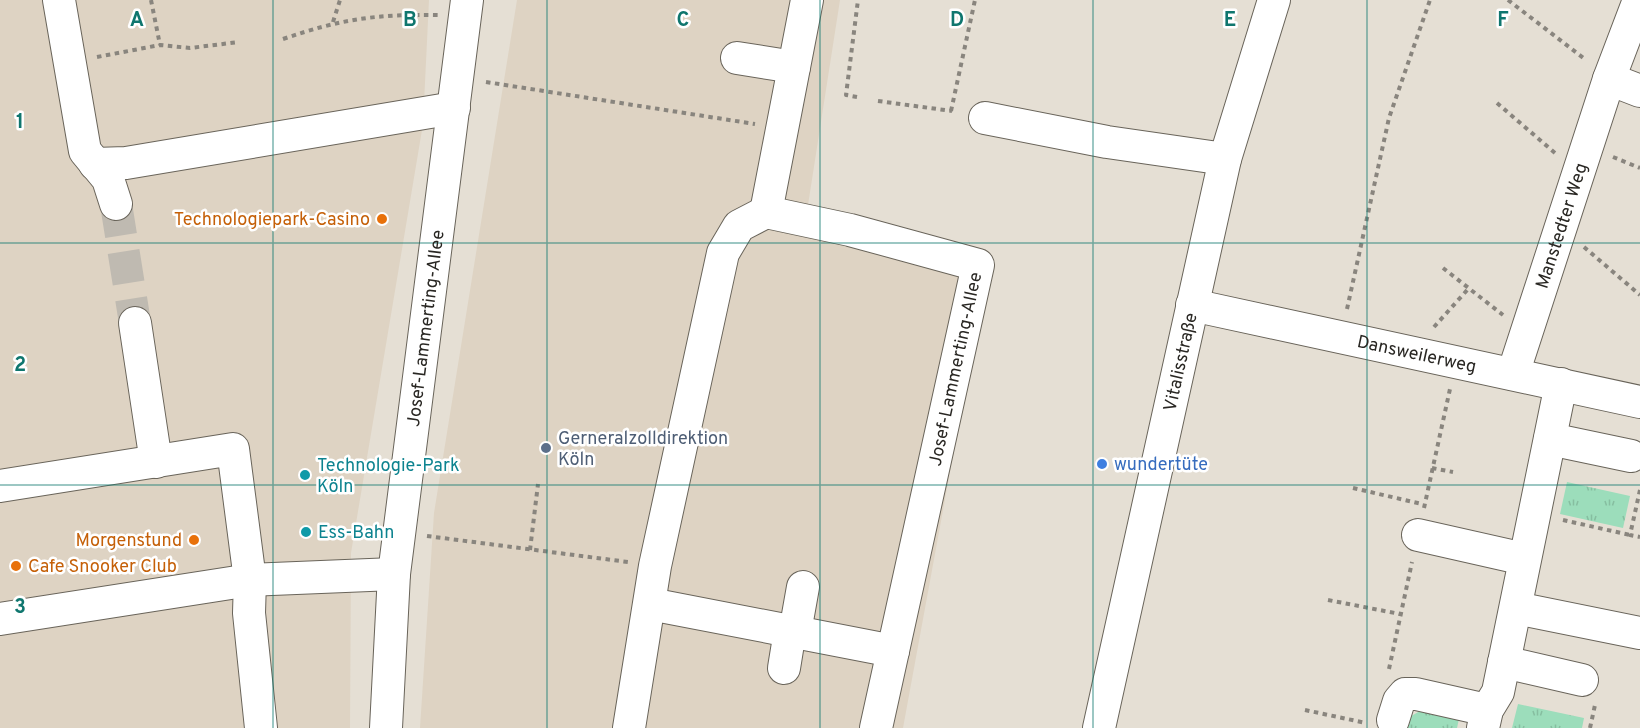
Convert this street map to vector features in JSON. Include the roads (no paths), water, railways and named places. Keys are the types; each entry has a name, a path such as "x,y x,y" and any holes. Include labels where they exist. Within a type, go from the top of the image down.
{"street":[{"path":"59,0 85,151 108,179 116,204"},
{"path":"629,728 655,566 723,253 739,226 766,212 807,0"},
{"name":"Vitalisstraße","path":"1099,728 1225,159 1274,0"},
{"name":"Manstedter Weg","path":"1513,374 1609,79 1639,0"},
{"name":"Josef-Lammerting-Allee","path":"387,728 394,574 459,78 466,8"},
{"path":"737,58 794,67"},
{"path":"1609,79 1640,90"},
{"path":"95,164 126,163 454,108"},
{"path":"985,118 1107,142 1225,159"},
{"name":"Josef-Lammerting-Allee","path":"766,212 850,230 978,265 876,728"},
{"name":"Dansweilerweg","path":"1192,304 1640,402"},
{"path":"135,323 156,462"},
{"path":"1385,723 1405,694 1416,694 1485,719 1498,692 1561,384"},
{"path":"1550,439 1631,456"},
{"path":"0,486 233,449 250,580 249,613 261,728"},
{"path":"1418,535 1524,559"},
{"path":"0,619 250,580 394,574"},
{"path":"784,668 803,587"},
{"path":"650,604 893,651"},
{"path":"1516,608 1640,633"},
{"path":"1504,662 1582,680"}],"tunnel":[{"path":"116,204 135,323"}],"place":[{"name":"Technologiepark-Casino","path":"382,219"},
{"name":"Gerneralzolldirektion Köln","path":"546,448"},
{"name":"wundertüte","path":"1102,464"},
{"name":"Technologie-Park Köln","path":"305,475"},
{"name":"Ess-Bahn","path":"306,532"},
{"name":"Morgenstund","path":"194,540"},
{"name":"Cafe Snooker Club","path":"16,566"}]}
